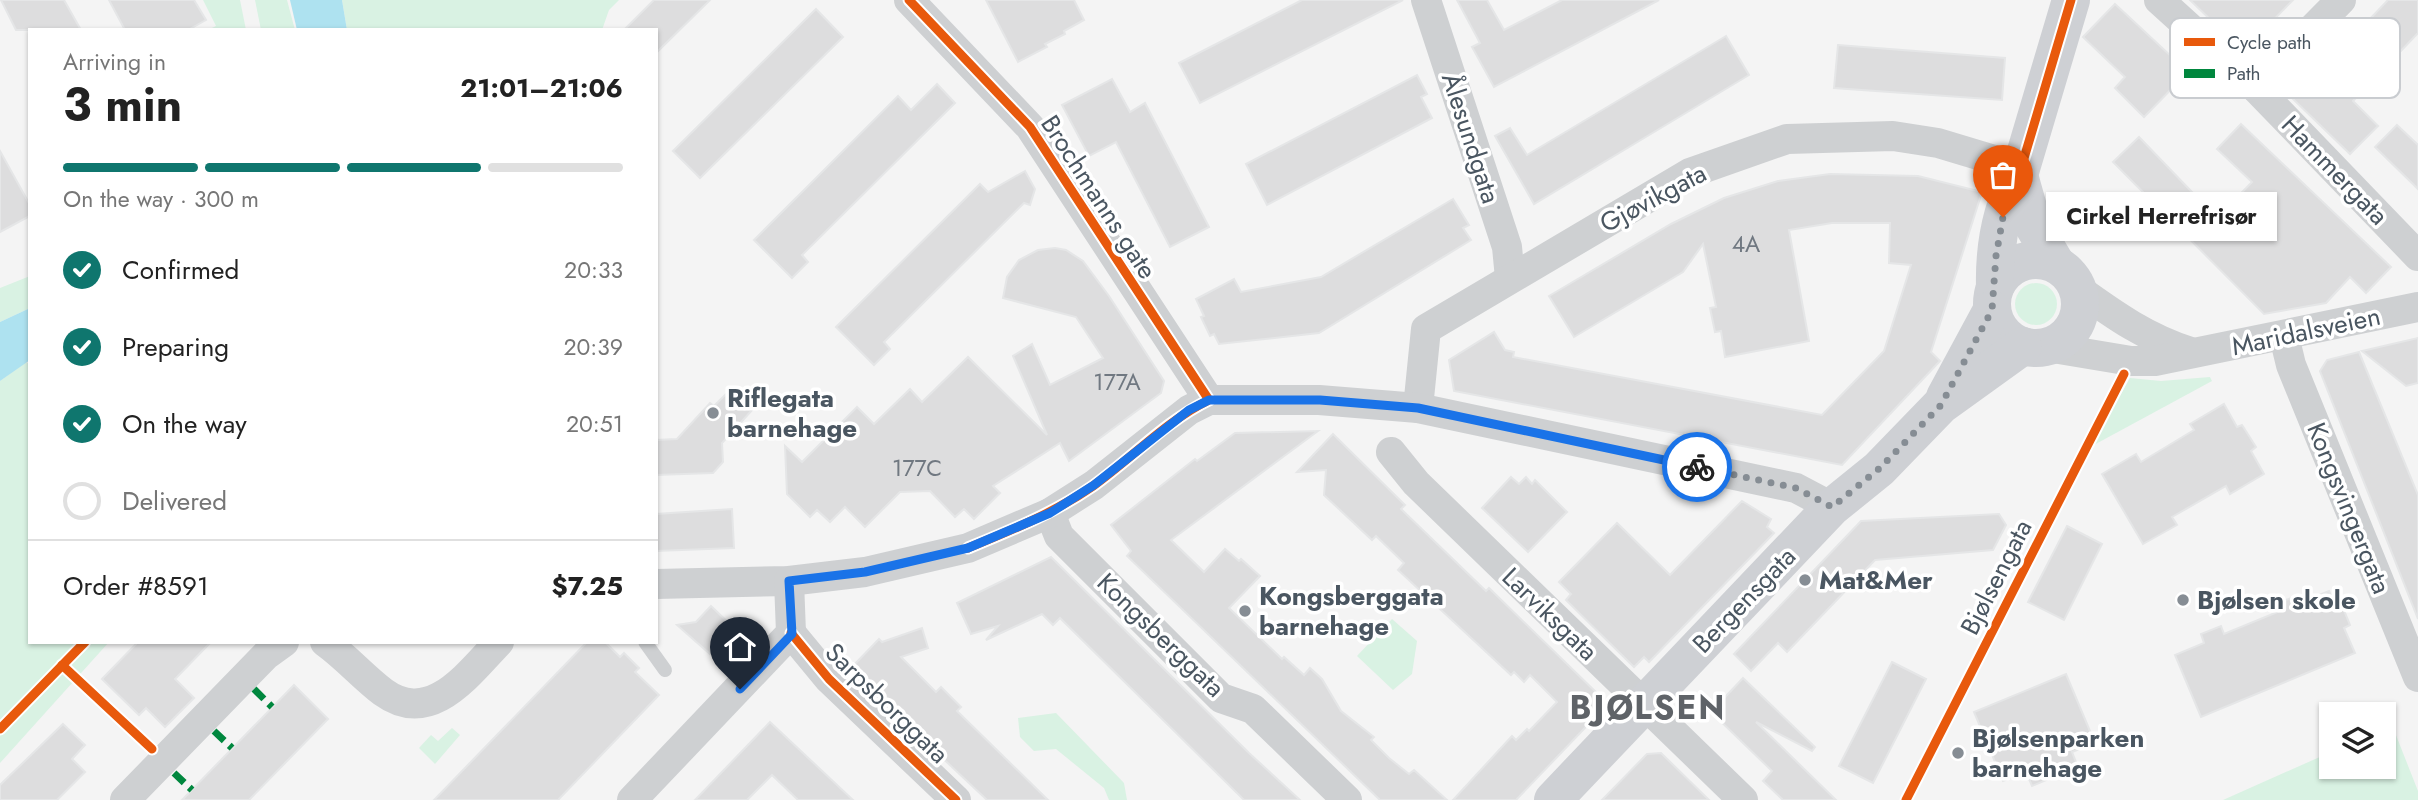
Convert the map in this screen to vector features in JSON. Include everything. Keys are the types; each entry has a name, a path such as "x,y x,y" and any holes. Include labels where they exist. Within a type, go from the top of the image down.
{"street":[{"name":"Brochmanns gate","path":"909,0 1030,127 1209,400"},
{"name":"Ålesundgata","path":"1426,0 1507,247 1510,278"},
{"path":"2020,171 2033,225 2081,301 2076,325 2059,342 2035,346 2003,332 1994,298 1996,256 2007,198 2020,171 2071,0"},
{"name":"Hammergata","path":"2159,0 2179,18"},
{"path":"2323,18 2341,0"},
{"name":"Hammergata","path":"2266,98 2418,256"},
{"name":"Gjøvikgata","path":"1418,408 1426,329 1690,173 1787,139 1893,136 1938,143 2020,171"},
{"path":"1994,298 2007,270 2026,261 2067,276"},
{"name":"Maridalsveien","path":"2067,276 2162,344 2195,354"},
{"name":"Bergensgata","path":"1941,405 1994,298"},
{"name":"Maridalsveien","path":"2035,346 2131,361 2155,361 2284,337 2418,307"},
{"name":"Kongsvingergata","path":"2284,337 2291,365 2416,664"},
{"name":"Bergensgata","path":"1553,800 1832,507 1880,468 1941,405 2035,346"},
{"path":"658,584 789,581 865,572 968,548 1050,513 1094,485 1189,410 1209,400 1320,400 1418,408 1796,488 1832,507"},
{"name":"Larviksgata","path":"1391,452 1416,483 1743,800"},
{"name":"Kongsberggata","path":"1050,513 1059,536 1222,698 1253,709 1347,800"},
{"path":"632,800 792,634 789,581"},
{"name":"Sarpsborggata","path":"792,634 829,679 956,800"},
{"path":"125,800 265,655 281,644"},
{"path":"327,644 384,693 398,701 420,705 431,702 455,688 497,644"}],"lane":[{"path":"646,644 666,670"}],"green space":[{"path":"203,0 240,0 246,28 212,28 216,26"},
{"path":"255,0 287,0 294,28 261,28"},
{"path":"342,0 619,0 609,10 603,28 347,28"},
{"path":"28,277 28,309 0,322 0,288"},
{"path":"2036,283 2051,289 2057,304 2051,319 2036,325 2021,319 2015,304 2021,289"},
{"path":"26,362 28,364 28,644 107,644 0,763 0,381"},
{"path":"2210,377 2212,381 2092,446 2130,378 2161,381"},
{"path":"1392,619 1417,641 1412,674 1393,690 1357,656"},
{"path":"1056,713 1124,783 1127,800 1109,800 1104,788 1056,749 1034,751 1020,737 1018,718"},
{"path":"452,728 460,735 435,764 419,748 431,735 438,741"},
{"path":"2396,735 2418,791 2418,800 2223,800 2319,757 2319,779 2396,779"}],"water":[{"path":"290,0 342,0 347,28 297,28"},
{"path":"28,309 28,361 0,381 0,322"}],"building":[{"path":"1,0 64,0 80,28 28,28 16,30"},
{"path":"109,0 194,0 206,20 192,28 124,28"},
{"path":"654,0 710,0 658,51 658,28 626,28"},
{"path":"986,0 1074,0 1084,20 1045,44 1047,47 1018,62"},
{"path":"1302,0 1403,0 1200,103 1179,63"},
{"path":"1457,0 1487,0 1504,30 1562,0 1659,0 1494,87 1472,47 1480,43"},
{"path":"2190,0 2293,0 2275,18 2209,18"},
{"path":"2388,0 2418,0 2418,33 2400,52 2400,18 2371,18"},
{"path":"2115,4 2170,55 2170,90 2144,117 2115,88 2125,77 2083,37"},
{"path":"816,9 843,37 700,178 673,151"},
{"path":"1726,36 1749,75 1534,204 1495,136 1510,128 1527,155"},
{"path":"1838,45 2005,58 2002,100 1834,88"},
{"path":"1417,75 1427,94 1421,97 1432,118 1267,205 1246,164"},
{"path":"1112,79 1130,112 1145,103 1209,227 1170,247 1116,142 1089,156 1062,105"},
{"path":"937,84 955,103 802,255 808,262 792,278 754,240 898,96 911,110"},
{"path":"2356,98 2353,101 2378,126 2350,154 2293,99"},
{"path":"2241,124 2391,267 2366,293 2350,277 2326,303 2264,314 2113,162 2139,137 2217,218 2252,182 2217,149"},
{"path":"2397,125 2418,145 2418,189 2375,147"},
{"path":"0,151 28,201 28,217 0,232"},
{"path":"1025,171 1035,189 1030,205 1024,203 884,342 890,349 874,365 836,327 980,184 988,192"},
{"path":"1830,174 1918,176 1982,192 1931,352 1940,361 1842,465 1454,391 1449,360 1494,332 1505,350 1514,352 1513,357 1822,415 1884,351 1911,265 1889,263 1890,223 1832,223 1789,230 1809,341 1725,357 1721,331 1715,332 1710,308 1716,307 1703,244 1683,272 1574,337 1549,296 1671,224 1724,198 1778,181"},
{"path":"1453,199 1469,225 1463,228 1471,240 1319,333 1219,344 1214,334 1210,336 1196,299 1234,279 1241,292 1321,277"},
{"path":"1038,250 1066,250 1083,261 1109,296 1164,381 1161,393 1069,461 1060,443 993,486 1000,493 974,519 964,509 955,517 930,491 900,492 865,527 845,507 830,522 817,510 810,517 787,494 785,446 802,462 857,407 874,424 910,389 922,402 968,357 1047,435 1013,356 1032,344 1050,385 1103,358 1076,317 1003,298 1007,277 1019,260"},
{"path":"2418,338 2418,383 2406,386 2362,351"},
{"path":"2359,352 2418,495 2418,619 2320,371 2327,360"},
{"path":"733,392 753,409 722,443 723,462 713,473 658,475 658,440 677,439 710,403 714,406 726,394 728,397"},
{"path":"2224,404 2237,427 2242,425 2256,447 2251,451 2264,474 2230,494 2226,486 2172,517 2177,525 2143,544 2102,474 2136,454 2141,462 2194,430 2190,424"},
{"path":"1318,431 1171,540 1204,572 1225,549 1260,576 1229,608 1282,659 1284,657 1304,675 1310,668 1322,679 1341,711 1374,737 1371,740 1389,758 1409,774 1414,770 1447,800 1380,800 1127,556 1131,551 1111,525 1195,459 1197,461 1235,433"},
{"path":"1333,434 1405,505 1401,509 1486,591 1489,588 1603,699 1603,709 1516,800 1453,800 1512,736 1516,740 1527,729 1529,731 1557,702 1530,675 1524,682 1514,672 1511,675 1398,570 1404,563 1376,536 1372,540 1324,495 1326,470 1297,472"},
{"path":"1511,477 1519,484 1526,477 1532,484 1535,480 1567,512 1528,552 1482,508"},
{"path":"1742,501 1771,519 1767,527 1774,533 1649,662 1644,657 1634,667 1566,600 1571,594 1559,582 1617,523 1670,575"},
{"path":"732,509 734,548 658,551 658,514"},
{"path":"1999,514 2006,525 1993,550 1875,560 1787,652 1778,643 1751,671 1734,654 1861,521"},
{"path":"2067,526 2102,544 2064,620 2028,602"},
{"path":"1051,557 1300,800 1244,800 1060,618 1053,625 1042,614 986,640 998,626 971,634 957,603"},
{"path":"2329,591 2335,605 2341,603 2350,625 2344,628 2355,653 2201,717 2175,655 2204,643 2201,634 2221,626 2224,634 2280,611 2276,604 2296,596 2299,603"},
{"path":"711,606 734,628 710,654 677,625 696,622"},
{"path":"922,628 928,648 901,657 936,692 941,687 961,707 957,711 1048,800 987,800 849,670 879,639 882,642"},
{"path":"136,644 209,644 175,679 194,698 165,727 146,708 139,715 102,679"},
{"path":"585,644 607,644 620,657 624,653 639,668 635,672 659,695 558,800 434,800"},
{"path":"1892,662 1926,679 1873,783 1839,766"},
{"path":"2066,674 2095,743 2072,752 2078,767 2032,786 2026,772 2003,781 1974,712"},
{"path":"1743,678 1815,747 1812,751 1756,722 1836,800 1783,800 1763,781 1772,771 1711,712"},
{"path":"294,685 328,719 249,800 182,800"},
{"path":"770,722 853,800 798,800 772,775 747,800 695,800"},
{"path":"63,724 85,745 72,759 85,772 57,800 0,800 0,785"},
{"path":"1661,753 1709,800 1602,800 1647,754"}],"marked path":[{"path":"254,689 272,707"},
{"path":"214,731 232,748"},
{"path":"174,773 192,790"}],"cycle path":[{"path":"909,0 1030,127 1209,400 1178,418 1078,496 968,548"},
{"path":"2019,175 2071,0"},
{"name":"Bjølsengata","path":"1906,800 2124,374"},
{"path":"791,633 829,679 956,800"},
{"path":"0,729 83,644"},
{"path":"62,665 152,749"}],"way so far":[{"path":"1697,467 1796,488 1832,507 1866,481 1941,405 1982,330 1992,310 1996,256 2003,217"}],"place":[{"name":"Cirkel Herrefrisør","path":"2003,217"},
{"name":"Riflegata barnehage","path":"713,413"},
{"name":"Mat&Mer","path":"1805,580"},
{"name":"Bjølsen skole","path":"2183,600"},
{"name":"Kongsberggata barnehage","path":"1245,611"},
{"name":"Bjølsenparken barnehage","path":"1958,753"}],"district":[{"name":"BJØLSEN","path":"1648,707"}],"route":[{"path":"740,689 792,634 789,581 865,572 968,548 1050,513 1094,485 1189,410 1209,400 1320,400 1418,408 1450,417 1697,467"}]}
